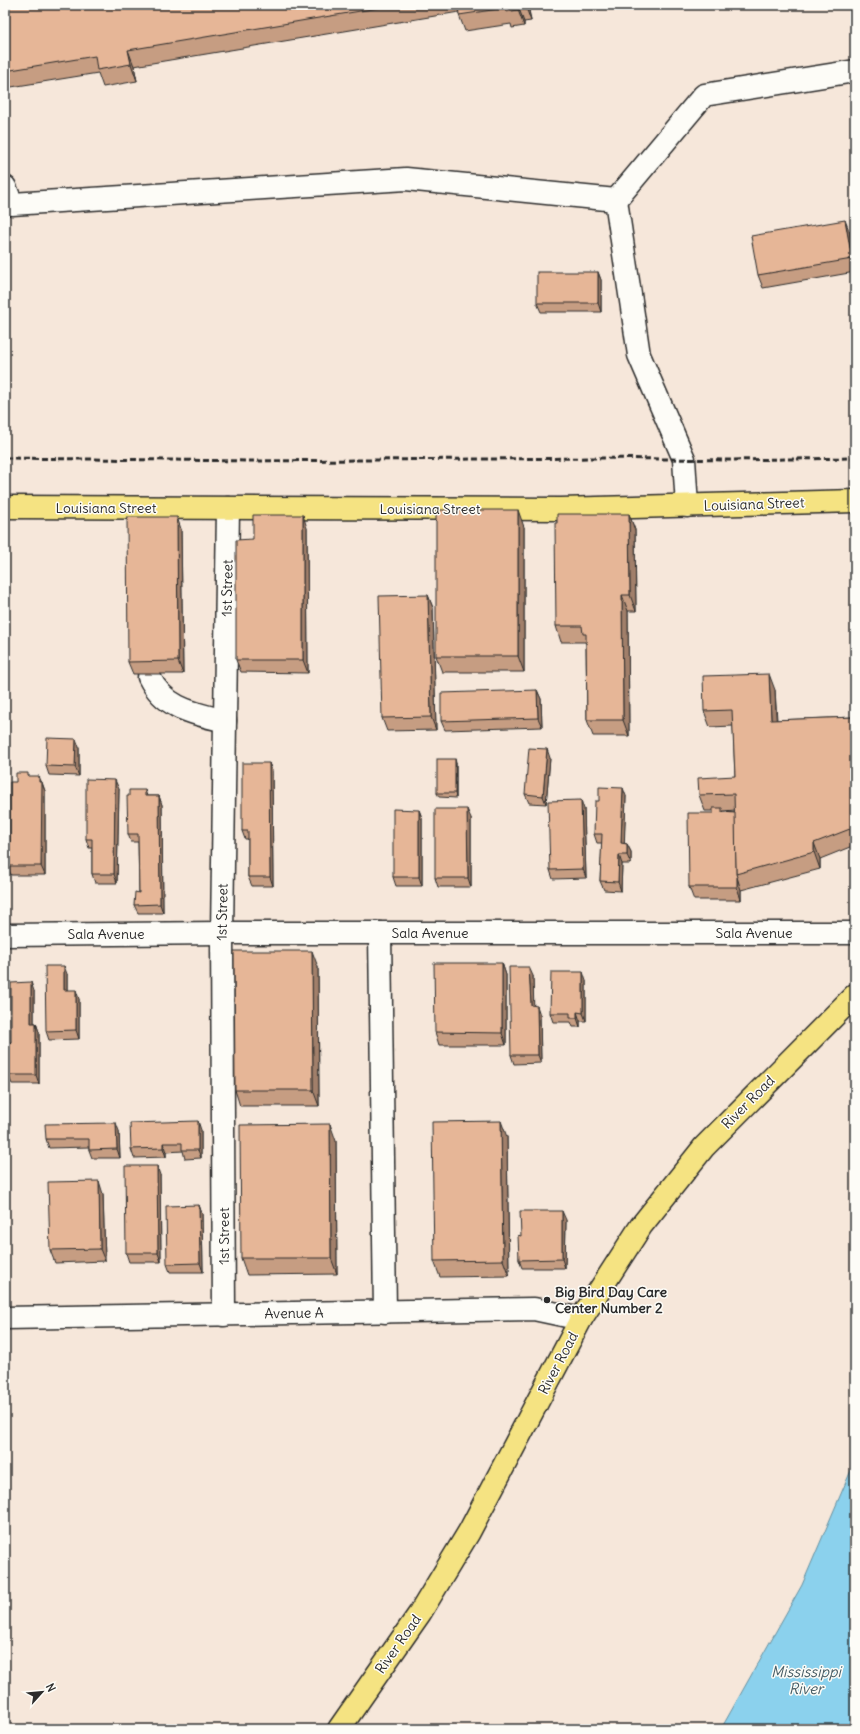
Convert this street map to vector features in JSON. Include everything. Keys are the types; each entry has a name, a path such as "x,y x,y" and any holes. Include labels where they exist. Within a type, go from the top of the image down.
{"main road":[{"name":"Louisiana Street","path":"5,507 561,509 855,501"},
{"name":"River Road","path":"339,1729 420,1613 465,1539 581,1319 641,1226 704,1147 855,996"}],"street":[{"path":"687,506 684,459 639,355 616,200 704,95 855,72"},
{"path":"5,187 12,204 406,179 616,200"},
{"name":"1st Street","path":"224,1315 222,933 228,508"},
{"path":"148,677 154,688 162,697 187,712 225,721"},
{"name":"Sala Avenue","path":"5,935 222,933 855,933"},
{"path":"380,933 385,1312"},
{"name":"Avenue A","path":"5,1318 534,1309 581,1319"}],"water":[{"name":"Mississippi River","path":"855,1461 855,1729 721,1729 802,1585"}],"building":[{"path":"5,5 80,5 80,7 90,5 396,5 128,50 131,64 97,70 95,56 5,71"},
{"path":"458,5 523,5 518,6 518,10 506,12 505,8 459,15"},
{"path":"845,220 852,259 758,275 751,236"},
{"path":"537,272 598,272 598,303 537,303"},
{"path":"436,510 518,510 518,656 436,656"},
{"path":"557,514 629,514 630,595 622,595 623,720 587,720 586,634 583,634 582,626 556,626 555,523 557,523"},
{"path":"253,515 303,515 303,660 236,660 236,540 253,539"},
{"path":"127,517 177,517 178,661 128,662"},
{"path":"428,595 431,717 382,718 379,596"},
{"path":"769,674 771,720 855,717 855,827 814,843 814,852 736,874 734,794 699,795 698,778 735,776 732,710 704,711 703,676"},
{"path":"537,690 538,718 441,721 441,693"},
{"path":"47,738 76,739 75,767 46,766"},
{"path":"529,748 547,749 543,796 525,794"},
{"path":"437,759 455,759 455,793 437,793"},
{"path":"242,763 269,763 270,877 248,877 248,831 242,831"},
{"path":"16,773 28,773 28,776 39,776 39,782 42,782 41,866 7,866 7,842 10,842 10,782 16,782"},
{"path":"86,779 115,780 114,874 92,874 92,839 86,839"},
{"path":"599,787 623,788 621,843 627,844 627,855 619,855 618,882 600,881 602,834 594,834 595,801 599,801"},
{"path":"129,790 145,790 145,796 159,796 160,904 134,905 135,892 139,893 138,834 128,834 127,796 129,796"},
{"path":"581,800 583,869 550,870 548,801"},
{"path":"713,808 722,808 722,812 735,813 737,887 689,887 688,813 713,813"},
{"path":"393,809 419,810 419,877 393,877"},
{"path":"435,809 467,809 468,878 435,878"},
{"path":"234,951 312,951 313,1090 235,1090"},
{"path":"434,963 502,963 502,1033 435,1032"},
{"path":"45,966 64,966 64,990 76,990 76,1030 46,1031"},
{"path":"509,967 529,967 531,1005 537,1006 538,1055 511,1055"},
{"path":"551,972 583,972 583,1013 577,1012 577,1018 570,1018 570,1013 550,1013"},
{"path":"31,982 31,1023 36,1023 36,1075 8,1075 8,1043 11,1042 11,983"},
{"path":"198,1121 198,1150 182,1150 182,1143 163,1143 163,1148 131,1149 130,1123"},
{"path":"501,1121 503,1260 434,1261 432,1122"},
{"path":"116,1123 117,1149 89,1150 89,1139 46,1139 45,1124"},
{"path":"330,1124 331,1258 241,1258 240,1125"},
{"path":"125,1166 157,1166 158,1253 126,1253"},
{"path":"99,1181 100,1249 50,1250 48,1182"},
{"path":"199,1205 200,1263 167,1264 166,1206"},
{"path":"520,1211 562,1211 562,1259 519,1260 518,1235 521,1236"}],"railway":[{"path":"5,458 250,461 599,458 729,460 855,458"}],"place":[{"name":"Big Bird Day Care Center Number 2","path":"547,1300"}]}
